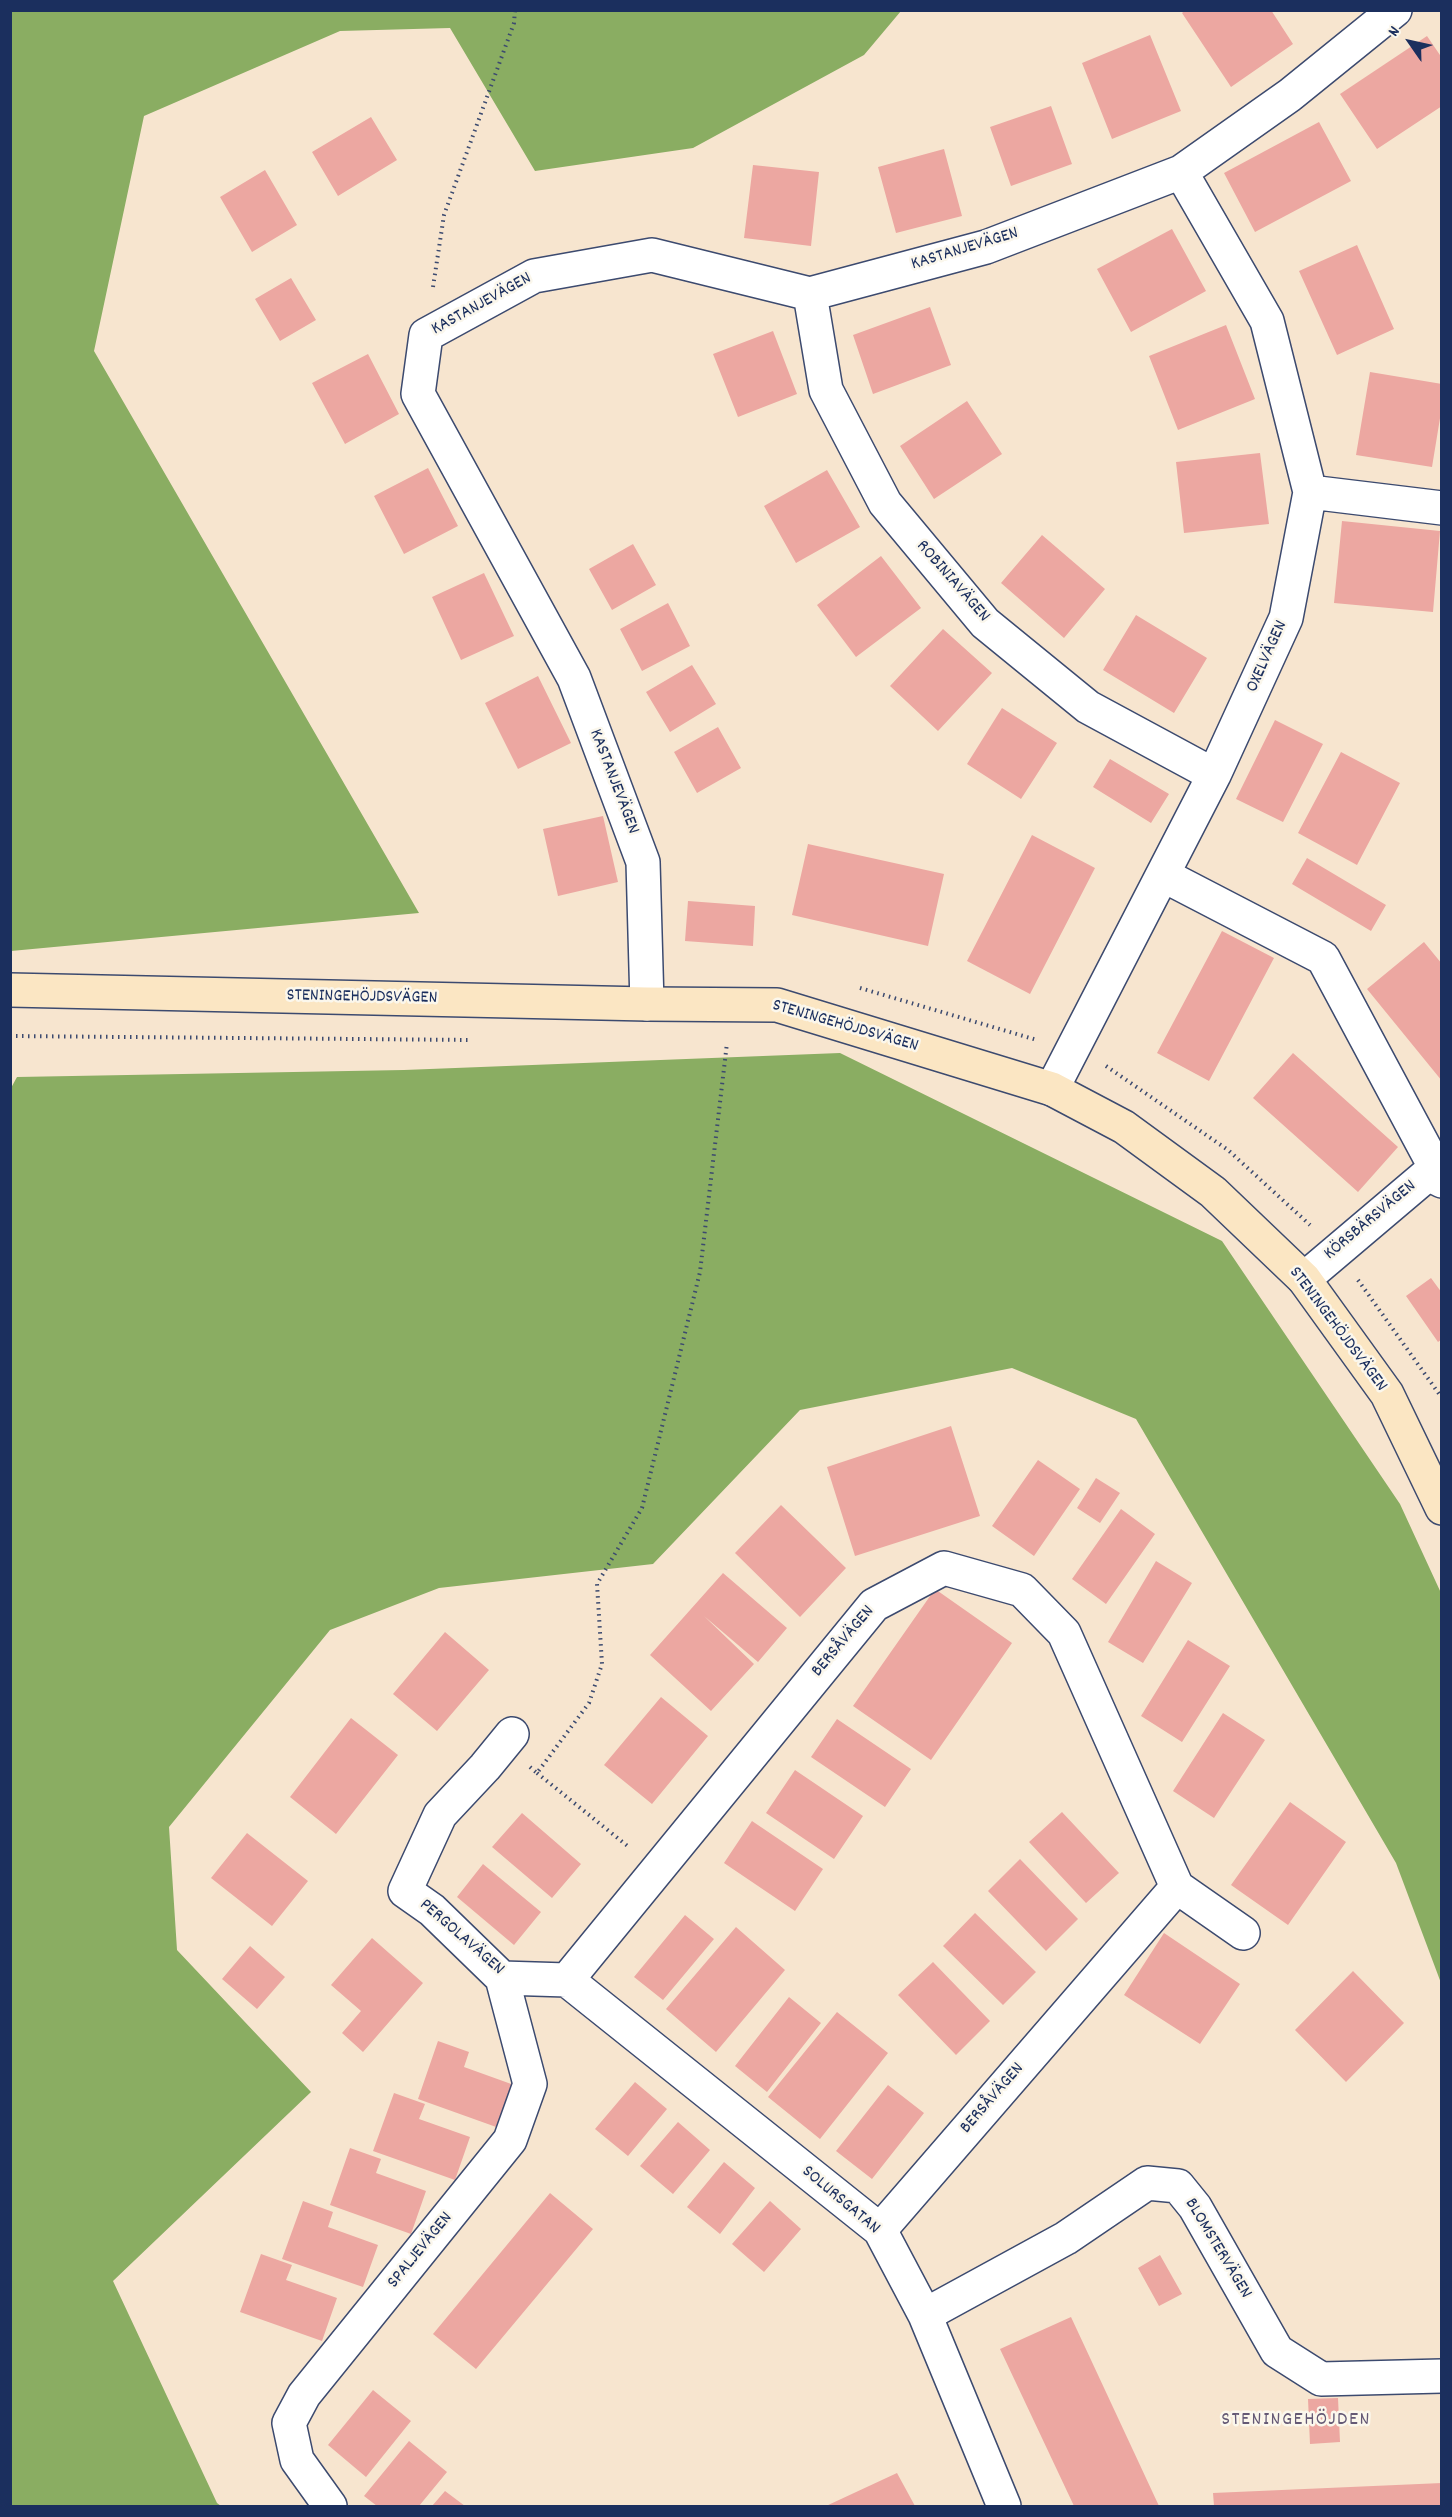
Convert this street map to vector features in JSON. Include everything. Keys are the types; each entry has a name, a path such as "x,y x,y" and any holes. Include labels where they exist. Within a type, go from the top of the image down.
{"street":[{"name":"KASTANJEVÄGEN","path":"647,1004 643,862 574,678 418,394 426,336 534,276 652,255 810,294 986,247 1181,172 1290,95 1395,10"},
{"name":"OXELVÄGEN","path":"1052,1089 1214,775 1286,618 1310,492 1267,321 1181,172"},
{"name":"ROBINIAVÄGEN","path":"810,294 826,390 831,400 885,503 970,606 985,623 1088,707 1214,775"},
{"path":"1310,492 1442,508"},
{"path":"1163,874 1323,958 1442,1180"},
{"name":"STENINGEHÖJDSVÄGEN","path":"10,990 777,1005 1052,1089 1124,1127 1213,1192 1304,1279 1387,1394 1442,1508"},
{"name":"KÖRSBÄRSVÄGEN","path":"1304,1279 1428,1174 1442,1180"},
{"name":"BERSÅVÄGEN","path":"567,1980 874,1605 944,1568 1022,1590 1064,1633 1177,1887 880,2230"},
{"name":"PERGOLAVÄGEN","path":"507,1740 440,1815 405,1891 432,1910 502,1978 567,1980"},
{"path":"1177,1887 1243,1933"},
{"name":"SPALJEVÄGEN","path":"330,2506 297,2460 289,2424 304,2395 510,2140 530,2084 502,1978"},
{"name":"SOLURSGATAN","path":"567,1980 880,2230 925,2315 1004,2506"},
{"name":"BLOMSTERVÄGEN","path":"925,2315 1066,2238 1147,2183 1178,2186 1195,2207 1277,2351 1321,2379 1442,2376"}],"path":[{"path":"426,336 444,215 514,23 515,10"},
{"path":"857,988 1072,1050 1102,1063 1228,1150 1337,1250 1442,1398"},
{"path":"10,1036 476,1040"},
{"path":"715,1043 736,1043"},
{"path":"537,1773 589,1703 602,1664 597,1584 642,1508 700,1272 727,1043"},
{"path":"507,1740 537,1773 657,1870"}],"green space":[{"path":"11,10 901,11 864,55 693,148 535,171 450,28 340,31 144,116 94,351 419,913 11,951"},
{"path":"840,1053 1222,1241 1400,1504 1441,1593 1441,1983 1396,1863 1136,1419 1012,1368 800,1410 653,1564 439,1588 330,1630 169,1827 177,1950 311,2092 113,2281 217,2503 221,2506 11,2506 11,1088 17,1077 404,1070"}],"building":[{"path":"1185,10 1271,10 1293,44 1231,87 1182,13"},
{"path":"1150,35 1181,111 1112,139 1082,63"},
{"path":"1427,36 1442,58 1442,106 1377,149 1340,94"},
{"path":"1051,106 1072,164 1011,186 990,127"},
{"path":"371,117 397,160 338,196 312,152"},
{"path":"1319,122 1351,181 1255,232 1224,173"},
{"path":"944,149 962,216 896,233 878,167"},
{"path":"753,165 819,172 811,246 744,238"},
{"path":"265,170 297,225 252,252 220,197"},
{"path":"1172,229 1206,291 1131,332 1097,269"},
{"path":"1357,245 1394,329 1337,355 1299,271"},
{"path":"291,278 316,320 280,341 255,299"},
{"path":"930,307 951,365 873,394 853,335"},
{"path":"1226,325 1255,399 1178,430 1149,356"},
{"path":"773,331 797,394 738,417 713,354"},
{"path":"368,354 399,414 345,444 312,383"},
{"path":"1370,372 1442,384 1442,406 1432,467 1356,455"},
{"path":"967,401 1002,454 934,499 900,446"},
{"path":"1260,453 1269,524 1184,533 1176,462"},
{"path":"428,468 458,526 404,554 374,496"},
{"path":"827,470 860,527 796,563 764,506"},
{"path":"1342,521 1440,531 1433,612 1334,603"},
{"path":"1042,535 1105,589 1064,638 1001,583"},
{"path":"633,544 656,585 612,610 589,569"},
{"path":"881,556 921,608 856,657 817,605"},
{"path":"484,573 514,636 461,660 432,597"},
{"path":"668,603 690,646 642,671 620,629"},
{"path":"1136,615 1207,658 1174,713 1103,670"},
{"path":"943,629 992,673 938,731 890,686"},
{"path":"692,665 716,704 670,732 646,692"},
{"path":"538,676 571,743 518,769 485,703"},
{"path":"1002,708 1057,743 1021,799 967,764"},
{"path":"1275,720 1323,744 1283,822 1236,799"},
{"path":"718,727 741,768 697,793 674,752"},
{"path":"1341,752 1400,783 1357,865 1298,833"},
{"path":"1110,759 1169,794 1151,823 1093,787"},
{"path":"603,816 618,882 558,896 543,829"},
{"path":"1032,835 1095,868 1030,994 967,961"},
{"path":"808,844 944,874 928,946 792,915"},
{"path":"1307,858 1386,905 1371,931 1292,884"},
{"path":"688,901 755,906 753,946 685,941"},
{"path":"1222,931 1274,958 1209,1081 1157,1053"},
{"path":"1424,942 1442,964 1442,1081 1367,989"},
{"path":"1293,1053 1398,1147 1358,1192 1253,1098"},
{"path":"1431,1278 1442,1293 1442,1339 1438,1342 1406,1296"},
{"path":"951,1426 980,1516 855,1556 827,1467"},
{"path":"1038,1460 1080,1489 1034,1556 992,1526"},
{"path":"1096,1478 1120,1493 1100,1523 1077,1508"},
{"path":"781,1505 846,1568 800,1617 735,1553"},
{"path":"1121,1509 1155,1534 1106,1604 1072,1579"},
{"path":"1156,1561 1192,1583 1143,1663 1108,1642"},
{"path":"723,1573 787,1628 758,1662 704,1616 754,1664 711,1711 650,1655"},
{"path":"935,1589 1012,1643 931,1760 853,1706"},
{"path":"445,1632 489,1670 437,1731 393,1694"},
{"path":"1188,1640 1230,1666 1182,1742 1141,1716"},
{"path":"661,1697 708,1736 652,1804 604,1765"},
{"path":"1223,1713 1265,1740 1214,1818 1173,1791"},
{"path":"351,1718 398,1755 336,1834 290,1797"},
{"path":"837,1719 911,1769 885,1807 811,1757"},
{"path":"795,1770 863,1816 834,1859 766,1813"},
{"path":"1290,1802 1346,1842 1288,1925 1231,1885"},
{"path":"1062,1812 1119,1873 1086,1903 1029,1842"},
{"path":"522,1813 581,1864 552,1898 492,1847"},
{"path":"752,1821 823,1869 795,1911 724,1863"},
{"path":"247,1833 308,1881 272,1926 211,1878"},
{"path":"1020,1859 1078,1919 1046,1951 988,1891"},
{"path":"483,1864 541,1912 514,1945 457,1897"},
{"path":"975,1913 1036,1972 1003,2005 943,1946"},
{"path":"685,1915 714,1939 663,2000 634,1977"},
{"path":"736,1927 785,1970 716,2052 666,2009"},
{"path":"1164,1933 1240,1984 1200,2044 1124,1995"},
{"path":"372,1938 423,1983 363,2052 342,2033 361,2011 331,1985"},
{"path":"250,1946 285,1977 257,2009 222,1979"},
{"path":"933,1962 990,2021 956,2055 898,1995"},
{"path":"1353,1971 1404,2023 1346,2082 1295,2030"},
{"path":"789,1997 821,2023 767,2092 735,2066"},
{"path":"837,2012 888,2053 820,2139 768,2097"},
{"path":"438,2041 469,2052 464,2067 514,2085 499,2128 418,2099"},
{"path":"635,2082 667,2109 628,2156 595,2129"},
{"path":"888,2085 924,2113 872,2179 836,2151"},
{"path":"394,2093 425,2104 419,2119 470,2137 455,2180 373,2151"},
{"path":"678,2122 710,2150 673,2194 640,2166"},
{"path":"350,2148 381,2159 376,2173 426,2191 411,2234 330,2205"},
{"path":"724,2162 755,2188 720,2234 687,2207"},
{"path":"550,2193 593,2229 476,2369 433,2334"},
{"path":"303,2201 333,2212 328,2227 378,2245 363,2287 282,2259"},
{"path":"770,2201 801,2229 764,2272 732,2244"},
{"path":"261,2254 292,2265 286,2280 337,2298 322,2341 240,2312"},
{"path":"1160,2255 1182,2294 1159,2306 1138,2268"},
{"path":"1071,2317 1159,2506 1074,2506 1000,2349"},
{"path":"373,2390 411,2421 366,2477 328,2445"},
{"path":"1338,2398 1340,2442 1310,2444 1308,2399"},
{"path":"409,2441 447,2472 419,2506 377,2506 364,2496"},
{"path":"897,2473 915,2506 826,2506"},
{"path":"1442,2483 1442,2506 1214,2506 1213,2493"},
{"path":"445,2491 465,2506 432,2506"}],"district":[{"name":"STENINGEHÖJDEN","path":"1296,2421"}]}
